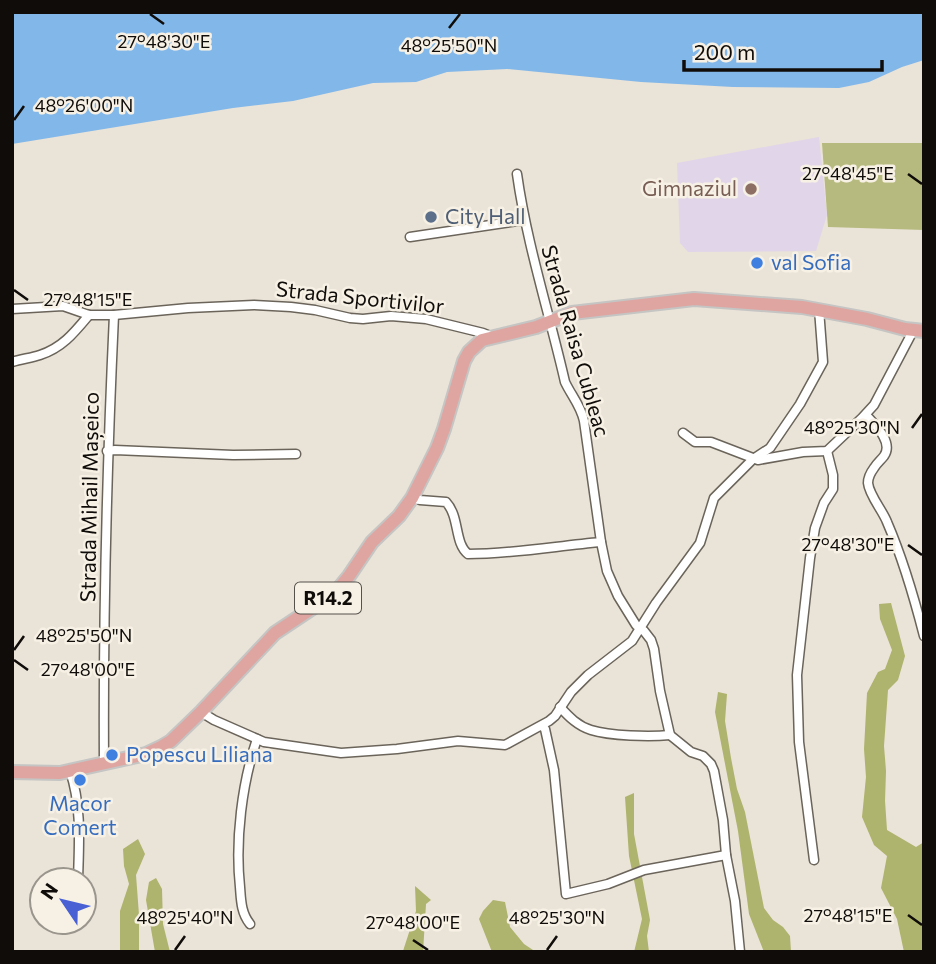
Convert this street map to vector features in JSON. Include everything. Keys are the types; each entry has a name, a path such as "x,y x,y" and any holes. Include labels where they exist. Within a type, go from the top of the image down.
{"main road":[{"name":"R14.2","path":"12,772 60,773 146,754 161,747 201,712 275,633 335,593 372,542 399,516 412,498 437,449 464,361 482,340 536,327 572,313 694,299 819,309 918,331"}],"street":[{"name":"Strada Raisa Cubleac","path":"517,174 524,220 565,382 582,411 607,571 633,621 648,635 654,649 670,735"},
{"name":"Strada Raisa Cubleac","path":"410,237 524,220"},
{"name":"Strada Sportivilor","path":"12,309 63,306 89,315 114,315 231,306 291,307 350,318 391,316 426,319 494,337"},
{"path":"201,712 257,739 341,753 458,741 505,745 542,726 555,716 579,684 629,644 700,543 715,498 753,459 770,448 800,404 821,368 823,359 819,309"},
{"path":"12,362 55,349 72,336 89,315"},
{"name":"Strada Mihail Mașeico","path":"104,764 107,451 114,315"},
{"path":"683,433 695,442 711,442 758,460 803,452 827,451 874,405 918,331"},
{"path":"866,415 887,443 885,456 871,472 868,481 870,489 887,519 924,636"},
{"path":"107,451 296,454"},
{"path":"814,860 799,742 797,675 815,528 824,503 833,489 833,475 827,451"},
{"path":"412,498 446,502 457,523 461,546 468,554 528,551 601,542"},
{"path":"559,708 573,721 591,730 643,736 670,735 711,764 736,901 740,952"},
{"path":"542,726 545,729 554,770 566,894 608,884 644,870 726,855"},
{"path":"250,923 244,915 242,905 237,851 250,761 257,739"},
{"path":"70,771 78,806 78,866"}],"shaded area":[{"name":"Gimnaziul","path":"819,137 827,215 816,251 688,252 680,243 677,163"}],"green space":[{"path":"822,143 924,143 924,230 828,227"},
{"path":"891,603 905,656 898,680 888,690 884,746 887,830 916,847 924,842 924,952 904,952 897,919 881,888 887,856 874,845 862,817 866,777 864,749 867,693 878,672 885,669 892,650 880,619 879,604"},
{"path":"718,692 727,694 725,721 731,758 764,908 790,936 791,952 764,952 749,914 738,831 715,712"},
{"path":"634,793 634,834 650,920 647,936 649,952 634,952 642,919 629,856 625,797"},
{"path":"138,839 145,854 136,875 139,952 120,952 120,911 129,884 123,849"},
{"path":"156,878 162,889 163,924 170,952 155,952 146,900 149,882"},
{"path":"415,886 431,900 426,904 423,952 398,952 403,951 416,911"},
{"path":"493,900 505,902 510,927 524,944 536,952 492,952 479,919"}],"water":[{"path":"12,12 924,12 924,60 869,82 839,88 733,87 641,82 507,69 447,72 416,82 373,83 293,101 233,108 12,144"}],"place":[{"name":"Gimnaziul","path":"751,189"},
{"name":"City Hall","path":"431,217"},
{"name":"val Sofia","path":"757,263"},
{"name":"Popescu Liliana","path":"112,755"},
{"name":"Macor Comert","path":"80,780"}]}
